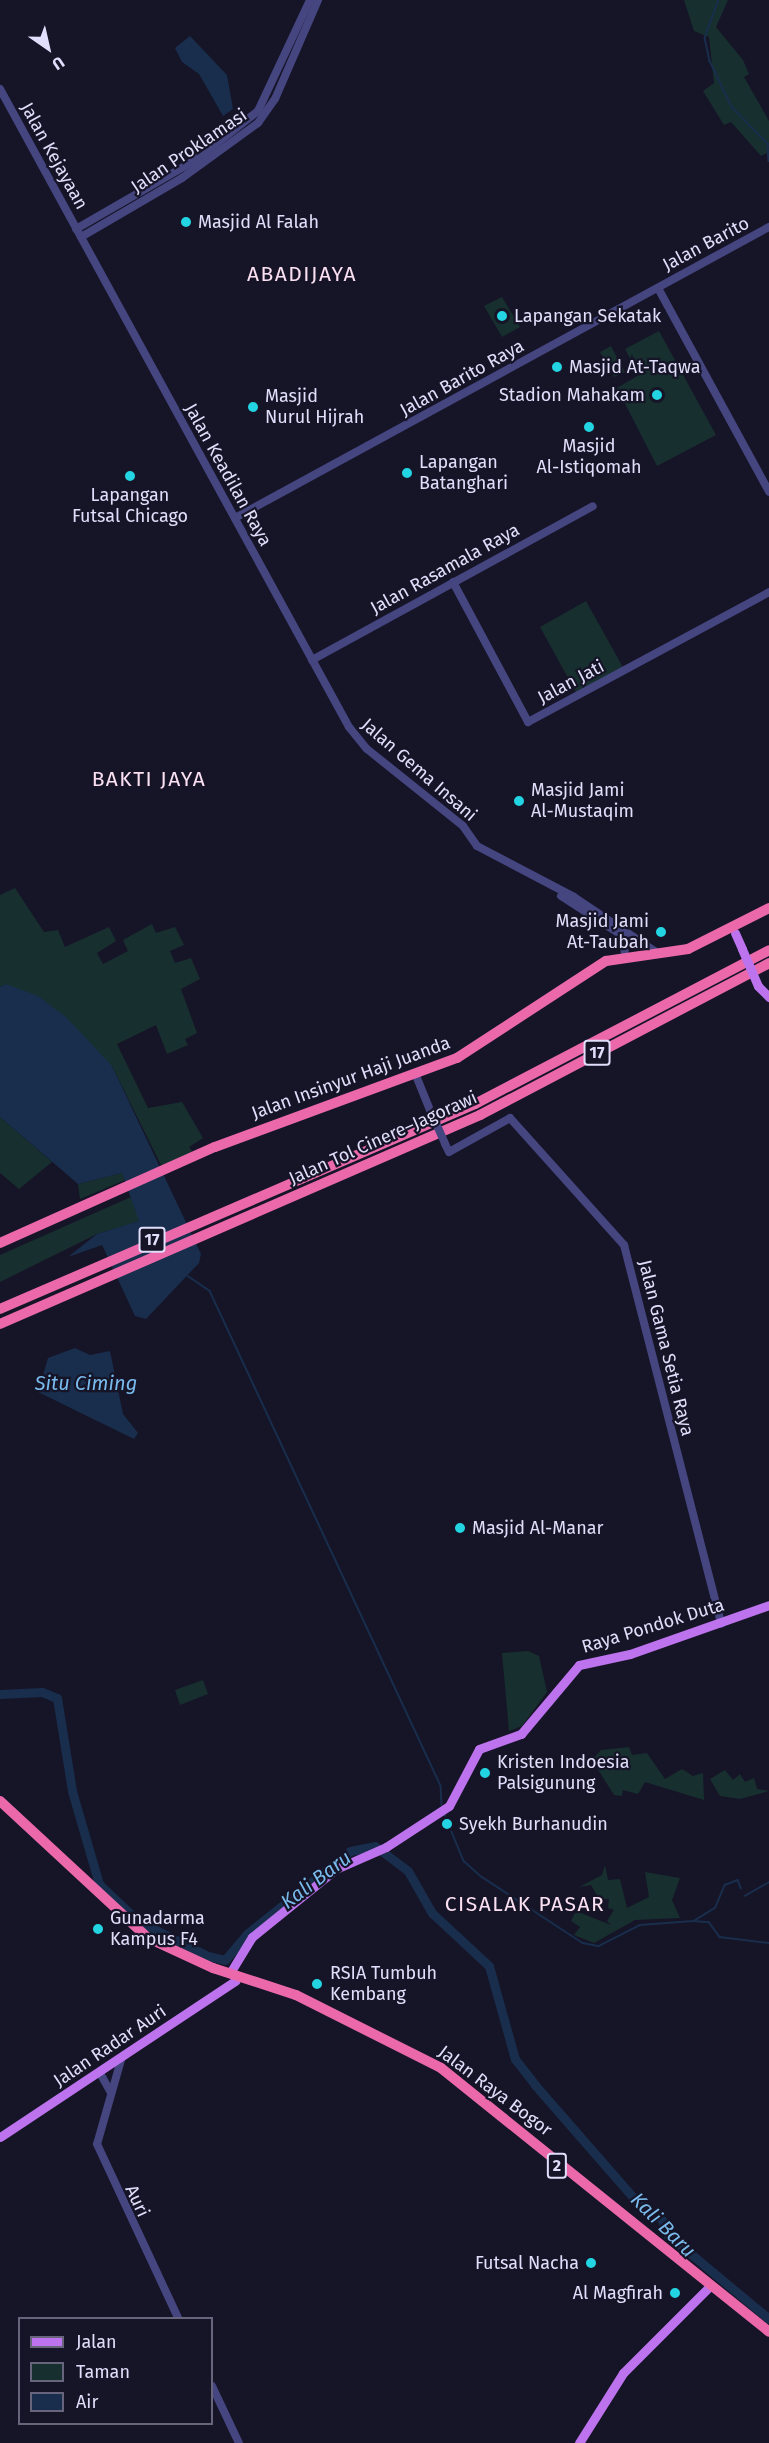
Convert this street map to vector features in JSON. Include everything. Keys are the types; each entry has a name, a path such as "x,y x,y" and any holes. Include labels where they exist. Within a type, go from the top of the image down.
{"highway":[{"name":"Jalan Insinyur Haji Juanda","path":"0,1251 168,1170 334,1100 457,1058 584,972 625,955 659,954 688,949 769,908"},
{"name":"Jalan Insinyur Haji Juanda","path":"168,1170 472,1058 607,968 683,957 769,916"},
{"name":"Jalan Tol Cinere–Jagorawi","path":"0,1309 205,1217 475,1104 769,950"},
{"name":"Jalan Tol Cinere–Jagorawi","path":"0,1324 104,1274 480,1115 769,963"},
{"name":"Jalan Insinyur Haji Juanda","path":"0,1243 114,1195"},
{"path":"0,1301 68,1277"},
{"path":"0,1332 66,1293"},
{"name":"Jalan Raya Bogor","path":"0,1801 67,1871"},
{"name":"Jalan Raya Bogor","path":"0,1810 143,1940 314,2007 451,2075 688,2270 769,2332"},
{"name":"Jalan Raya Bogor","path":"710,2286 769,2338"}],"main road":[{"path":"735,933 758,987 769,997"},
{"name":"Raya Pondok Duta","path":"376,1851 386,1847 443,1810 479,1749 521,1734 579,1665 721,1624 769,1605"},
{"name":"Jalan Radar Auri","path":"0,2137 121,2060 233,1976 257,1934 343,1864 376,1851"},
{"path":"579,2443 623,2373 710,2286"}],"street":[{"name":"Jalan Proklamasi","path":"262,113 310,0"},
{"name":"Jalan Proklamasi","path":"81,237 225,144 262,113 318,0"},
{"name":"Jalan Kejayaan","path":"0,89 81,237"},
{"name":"Jalan Proklamasi","path":"76,229 225,144"},
{"name":"Jalan Barito","path":"658,288 769,227"},
{"name":"Jalan Keadilan Raya","path":"81,237 349,727"},
{"path":"658,288 769,492"},
{"name":"Jalan Barito Raya","path":"235,518 658,288"},
{"name":"Jalan Rasamala Raya","path":"312,660 593,506"},
{"name":"Jalan Jati","path":"453,582 528,722 769,592"},
{"name":"Jalan Gema Insani","path":"349,727 367,749 461,828 482,851 600,917 628,937 659,954"},
{"path":"625,955 628,937"},
{"name":"Jalan Gama Setia Raya","path":"417,1078 449,1152 510,1118 626,1249 721,1624"},
{"name":"Auri","path":"121,2060 97,2131 99,2151 177,2317"},
{"path":"100,2073 110,2091"},
{"path":"213,2388 239,2443"}],"green space":[{"path":"684,0 728,0 716,27 743,60 749,74 744,77 769,121 769,152 761,156 731,122 724,125 703,91 714,83 709,37 694,31"},
{"name":"Lapangan Sekatak","path":"502,297 520,327 502,337 484,306"},
{"name":"Stadion Mahakam","path":"659,331 716,435 657,466 617,388 639,375 625,349"},
{"path":"611,346 625,372 614,377 600,352"},
{"path":"586,601 625,671 578,696 540,627"},
{"path":"15,888 44,932 58,930 65,947 109,927 116,941 97,953 103,964 128,951 123,940 152,924 156,933 175,927 184,945 170,951 175,963 191,958 200,979 181,989 197,1033 185,1039 188,1045 167,1054 156,1025 117,1044 148,1108 182,1102 203,1138 189,1147 195,1155 162,1167 112,1066 6,984 0,987 0,895"},
{"path":"0,1117 52,1162 19,1189 0,1173"},
{"path":"122,1173 125,1180 80,1199 78,1184"},
{"path":"131,1197 140,1221 97,1234 0,1282 0,1255"},
{"path":"528,1651 539,1656 547,1692 522,1726 509,1731 502,1653"},
{"path":"203,1680 208,1694 180,1705 175,1690"},
{"path":"629,1747 632,1755 647,1753 665,1779 682,1769 693,1776 703,1773 704,1800 645,1782 638,1794 623,1790 622,1796 614,1795 592,1760 601,1750"},
{"path":"725,1770 733,1780 740,1774 745,1782 754,1778 757,1789 769,1791 740,1799 720,1796 710,1779"},
{"path":"605,1865 608,1880 620,1879 627,1908 649,1897 645,1872 680,1878 672,1900 680,1918 635,1920 594,1943 574,1935 580,1927 571,1921 576,1911 611,1925 607,1921 614,1910 608,1908 609,1899 599,1899 591,1885 579,1887 602,1875"}],"water":[{"path":"190,36 227,75 233,109 223,116 199,74 182,62 175,48"},
{"path":"6,984 38,996 66,1017 112,1066 201,1254 199,1263 146,1319 135,1316 102,1245 68,1257 97,1234 139,1221 122,1173 78,1184 0,1117 0,987"},
{"name":"Situ Ciming","path":"75,1348 90,1355 110,1351 123,1414 138,1433 134,1439 38,1392 48,1358"}],"waterway":[{"path":"719,0 705,38 710,61 732,107 768,144 769,161"},
{"path":"188,1276 210,1291 441,1786 442,1805"},
{"name":"Kali Baru","path":"0,1694 42,1692 57,1698 72,1791 99,1884 138,1921 208,1956 225,1960 248,1933 350,1851 375,1846 408,1871 432,1913 489,1966 515,2059 535,2085 638,2203 662,2220 668,2235 769,2319"},
{"path":"445,1815 464,1861 482,1877 583,1943 599,1946 640,1925 693,1921 709,1922 720,1937 769,1943"},
{"path":"694,1921 715,1908 725,1885 738,1880 741,1888"},
{"path":"745,1896 769,1882"}],"place":[{"name":"Masjid Al Falah","path":"186,222"},
{"name":"Lapangan Sekatak","path":"502,316"},
{"name":"Masjid At-Taqwa","path":"557,367"},
{"name":"Stadion Mahakam","path":"657,395"},
{"name":"Masjid Nurul Hijrah","path":"253,407"},
{"name":"Masjid Al-Istiqomah","path":"589,427"},
{"name":"Lapangan Batanghari","path":"407,473"},
{"name":"Lapangan Futsal Chicago","path":"130,476"},
{"name":"Masjid Jami Al-Mustaqim","path":"519,801"},
{"name":"Masjid Jami At-Taubah","path":"661,932"},
{"name":"Masjid Al-Manar","path":"460,1528"},
{"name":"Kristen Indoesia Palsigunung","path":"485,1773"},
{"name":"Syekh Burhanudin","path":"447,1824"},
{"name":"Gunadarma Kampus F4","path":"98,1929"},
{"name":"RSIA Tumbuh Kembang","path":"317,1984"},
{"name":"Futsal Nacha","path":"591,2263"},
{"name":"Al Magfirah","path":"675,2293"}],"district":[{"name":"ABADIJAYA","path":"302,274"},
{"name":"BAKTI JAYA","path":"149,779"},
{"name":"CISALAK PASAR","path":"525,1904"}]}
